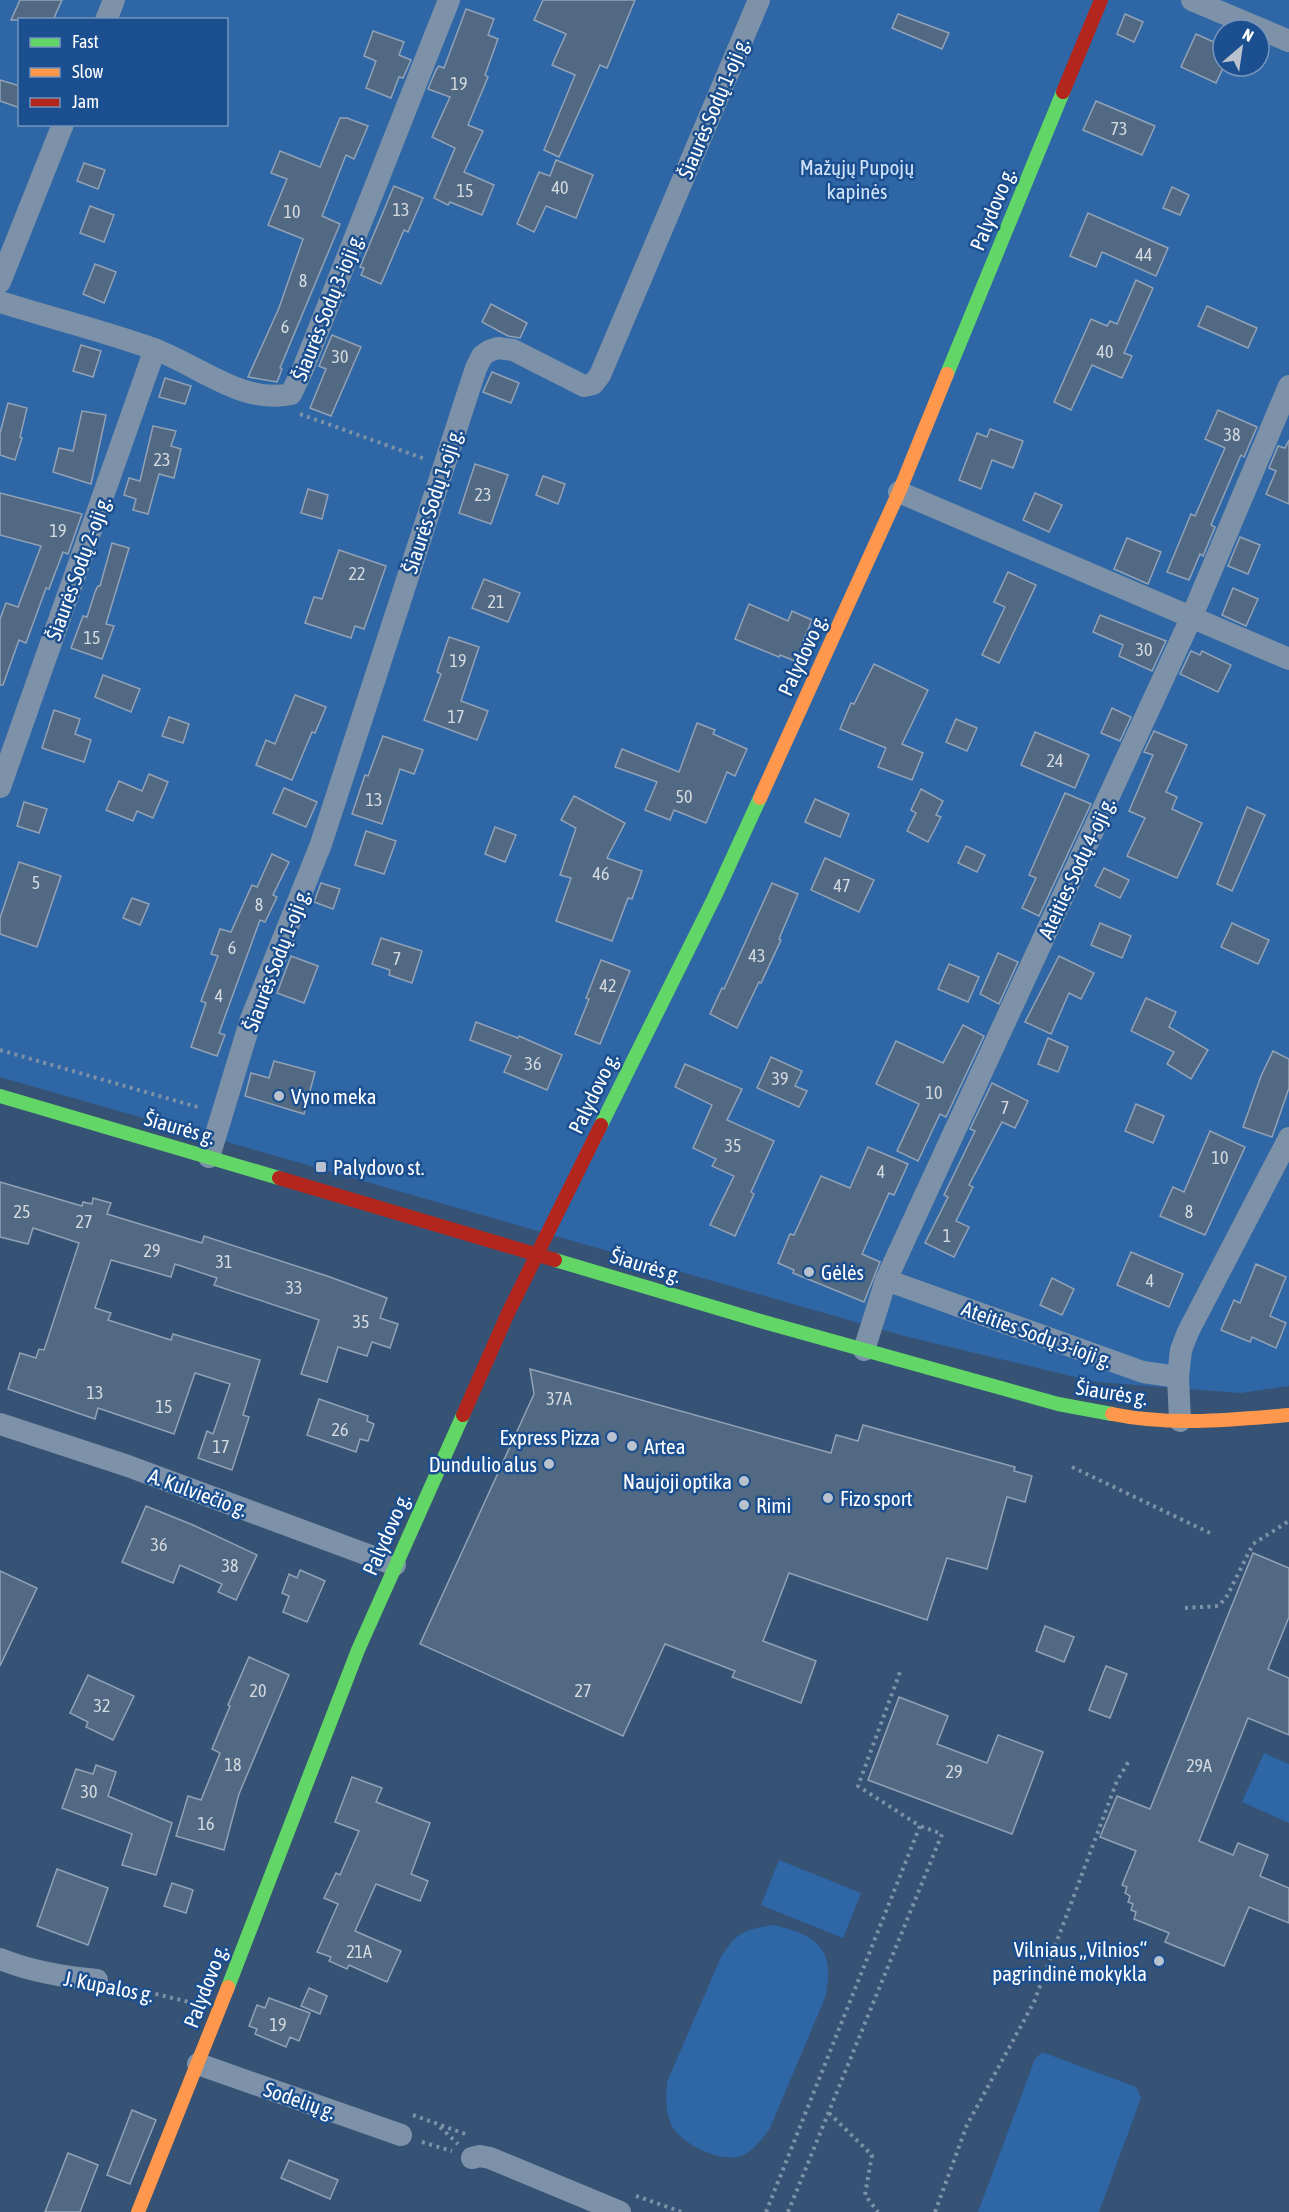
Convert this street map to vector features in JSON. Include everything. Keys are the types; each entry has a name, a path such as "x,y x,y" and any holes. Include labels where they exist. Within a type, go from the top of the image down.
{"street":[{"path":"107,18 114,0"},
{"name":"Šiaurės Sodų 3-ioji g.","path":"0,302 155,349 247,392 279,396 291,394 303,369 449,0"},
{"name":"Šiaurės Sodų 1-oji g.","path":"209,1157 251,1019 321,844 476,368 482,356 498,348 513,350 584,386 593,384 600,375 759,0"},
{"name":"Palydovo g.","path":"138,2212 198,2064 357,1650 508,1313 715,896 899,492 1101,0"},
{"path":"1192,0 1289,41"},
{"path":"0,282 62,126"},
{"name":"Šiaurės Sodų 2-oji g.","path":"0,787 155,349"},
{"name":"Ateities Sodų 4-oji g.","path":"864,1350 886,1280 1192,616 1289,386"},
{"path":"899,492 1289,659"},
{"name":"Šiaurės g.","path":"0,1096 1028,1397 1086,1411 1125,1417 1180,1421 1235,1420 1289,1415"},
{"path":"1180,1421 1178,1377 1181,1350 1188,1332 1289,1138"},
{"name":"Ateities Sodų 3-ioji g.","path":"886,1280 1143,1372 1178,1377"},
{"name":"A. Kulviečio g.","path":"0,1424 128,1466 395,1565"},
{"name":"J. Kupalos g.","path":"0,1959 20,1967 61,1977 98,1980"},
{"name":"Sodelių g.","path":"198,2064 401,2135"},
{"path":"471,2147 480,2156 623,2202"}],"path":[{"path":"291,394 289,410 426,459 435,468 439,480"},
{"path":"0,1050 222,1114"},
{"path":"1072,1467 1212,1534"},
{"path":"1185,1608 1218,1606 1226,1598 1253,1544 1289,1521"},
{"path":"788,2212 942,1834 920,1826 858,1786 900,1672"},
{"path":"935,2212 967,2125 1034,2002 1117,1781 1130,1760"},
{"path":"766,2212 920,1826"},
{"name":"J. Kupalos g.","path":"98,1980 219,2010"},
{"path":"404,2112 471,2147"},
{"path":"829,2113 872,2155 865,2195 878,2212"},
{"path":"401,2135 471,2147"},
{"path":"623,2202 682,2212"}],"green space":[{"name":"Mažųjų Pupojų kapinės","path":"0,0 1289,0 1289,1386 1240,1393 1096,1382 908,1337 0,1077"},
{"path":"1264,1753 1289,1764 1289,1823 1242,1802"},
{"path":"779,1860 861,1893 843,1938 761,1905"},
{"path":"773,1925 802,1934 820,1947 826,1956 828,1968 825,1998 770,2128 744,2155 725,2157 714,2155 683,2139 671,2124 667,2109 667,2082 721,1957 737,1937 748,1931"},
{"path":"1042,2052 1136,2087 1141,2098 1099,2212 978,2212 1035,2059"}],"building":[{"path":"20,0 62,0 54,18 11,20"},
{"path":"543,0 635,0 607,68 600,65 559,157 544,150 575,75 552,65 566,34 534,20"},
{"path":"466,9 494,19 488,35 498,39 485,75 488,77 468,125 483,131 464,172 494,185 482,215 450,202 448,205 434,198 455,148 432,137 450,97 428,89 439,66 444,68"},
{"path":"898,14 949,33 942,49 892,28"},
{"path":"1125,14 1143,22 1134,42 1117,34"},
{"path":"373,31 404,42 399,55 411,60 403,78 399,77 391,98 366,88 376,61 364,56"},
{"path":"1196,34 1211,41 1211,78 1218,78 1216,83 1181,67"},
{"path":"0,80 18,85 18,107 0,101"},
{"path":"1096,101 1155,126 1142,155 1083,130"},
{"path":"340,118 347,118 368,126 354,159 346,155 322,216 340,224 280,368 282,369 277,382 248,377 279,308 303,239 268,225 287,179 271,173 280,151 320,167"},
{"path":"556,160 593,175 576,218 546,206 534,232 517,224 539,172 550,176"},
{"path":"84,163 105,170 98,189 77,181"},
{"path":"394,186 423,198 408,232 404,230 381,284 361,275 364,268 360,267"},
{"path":"1172,187 1189,195 1180,215 1163,208"},
{"path":"90,206 114,215 104,242 80,233"},
{"path":"1088,213 1168,248 1156,276 1102,252 1096,267 1070,256"},
{"path":"95,264 116,272 104,303 83,294"},
{"path":"1136,280 1153,288 1124,353 1132,356 1122,378 1092,365 1071,410 1054,402 1091,319 1107,326 1110,321 1117,324"},
{"path":"491,304 527,323 520,338 508,336 482,322"},
{"path":"1207,306 1257,328 1248,348 1198,326"},
{"path":"332,335 361,347 331,416 310,408 326,369 319,366"},
{"path":"81,345 101,351 93,377 73,371"},
{"path":"492,372 519,383 511,403 483,392"},
{"path":"165,378 191,386 185,404 159,397"},
{"path":"8,403 27,408 20,437 22,438 15,460 0,455 0,433"},
{"path":"1218,410 1257,427 1244,457 1241,455 1211,525 1215,527 1203,556 1200,554 1189,580 1167,572 1191,514 1195,516 1225,448 1205,439"},
{"path":"82,411 106,415 91,484 53,472 59,448 73,451"},
{"path":"153,426 176,431 171,446 181,449 174,478 159,474 148,514 133,510 136,499 124,495 129,478 140,481"},
{"path":"990,429 1023,441 1013,468 992,460 981,489 959,480 977,433 987,437"},
{"path":"1289,440 1289,504 1266,494 1276,471 1269,468 1278,446 1285,448"},
{"path":"475,464 508,475 491,524 459,513"},
{"path":"543,476 565,484 558,504 536,495"},
{"path":"308,489 328,495 322,519 301,513"},
{"path":"0,493 82,514 68,554 63,552 49,589 46,588 26,643 19,640 3,685 0,685 0,619 6,603 18,607 41,546 0,535"},
{"path":"1035,493 1062,505 1049,532 1023,520"},
{"path":"1240,537 1260,545 1248,574 1228,566"},
{"path":"1127,538 1161,552 1148,584 1114,569"},
{"path":"112,543 129,548 106,624 114,626 102,659 71,648 83,616 87,617 95,592 100,586"},
{"path":"339,550 386,566 364,629 355,626 351,638 305,623 314,597 322,599"},
{"path":"1008,572 1036,585 999,663 982,655 1005,607 994,602"},
{"path":"484,579 520,593 508,622 472,608"},
{"path":"1233,588 1258,599 1246,626 1222,615"},
{"path":"749,604 788,621 792,611 812,620 795,661 735,639"},
{"path":"1100,615 1166,641 1152,671 1119,656 1123,645 1093,632"},
{"path":"449,637 479,647 461,701 488,711 477,740 424,720 441,674 437,672"},
{"path":"1191,651 1200,655 1202,651 1231,665 1218,692 1180,674"},
{"path":"874,664 928,690 902,744 923,753 912,780 878,767 886,748 840,729 851,703 854,704"},
{"path":"103,675 140,689 131,712 95,697"},
{"path":"295,695 326,707 315,733 312,732 292,780 256,765 266,740 275,744"},
{"path":"1112,708 1131,717 1120,741 1101,733"},
{"path":"54,710 80,719 75,734 91,740 84,762 42,748"},
{"path":"169,717 189,724 183,743 162,736"},
{"path":"956,719 977,728 967,751 946,742"},
{"path":"697,723 715,730 713,734 747,749 735,776 727,772 706,823 674,810 670,820 645,810 657,782 615,767 622,749 679,772"},
{"path":"1154,731 1187,745 1166,792 1177,797 1172,809 1202,823 1177,878 1127,856 1145,818 1129,811 1153,755 1144,752"},
{"path":"1035,732 1089,755 1075,788 1021,765"},
{"path":"383,736 423,750 414,774 400,769 382,824 352,814 365,775 368,776"},
{"path":"149,774 168,782 153,818 137,811 133,821 106,810 119,781 142,791"},
{"path":"284,788 317,802 306,827 273,813"},
{"path":"921,789 943,801 936,815 941,817 928,842 907,831 916,813 911,810"},
{"path":"1065,793 1091,804 1039,916 1022,908 1036,878 1029,875"},
{"path":"574,796 625,823 607,858 642,871 632,899 628,898 612,941 556,921 571,878 560,875 576,828 561,820"},
{"path":"815,799 849,814 840,837 805,822"},
{"path":"24,802 47,809 39,833 17,826"},
{"path":"1247,807 1265,815 1232,891 1217,884"},
{"path":"495,827 516,835 505,862 485,854"},
{"path":"366,831 396,841 384,874 355,865"},
{"path":"966,846 985,855 977,872 958,863"},
{"path":"272,854 289,862 273,895 277,897 265,922 260,920 219,1033 225,1035 217,1056 191,1047 206,1003 201,1001 218,956 211,954 220,929 231,932 252,885 257,887"},
{"path":"825,858 874,880 859,912 811,890"},
{"path":"19,862 61,876 37,947 0,934 0,918"},
{"path":"1104,868 1129,880 1120,898 1095,886"},
{"path":"321,883 340,889 333,909 314,902"},
{"path":"772,883 798,894 779,939 781,940 737,1028 710,1014 722,988 724,989"},
{"path":"132,898 149,904 140,925 123,918"},
{"path":"1100,923 1131,936 1122,958 1091,945"},
{"path":"1232,923 1269,940 1258,964 1221,947"},
{"path":"381,938 422,951 412,983 389,975 390,970 372,964"},
{"path":"998,953 1018,962 999,1004 980,994"},
{"path":"291,956 318,966 304,1003 277,993"},
{"path":"1059,956 1094,973 1081,999 1069,993 1051,1034 1025,1022"},
{"path":"601,960 630,971 600,1044 575,1034"},
{"path":"949,964 979,977 968,1002 938,989"},
{"path":"1146,998 1176,1012 1169,1027 1208,1050 1191,1079 1167,1064 1174,1052 1131,1031"},
{"path":"476,1022 518,1038 519,1036 562,1055 547,1090 504,1072 511,1056 470,1040"},
{"path":"963,1025 984,1036 946,1117 940,1114 918,1161 897,1151 919,1104 876,1084 896,1041 943,1063"},
{"path":"1048,1038 1068,1047 1058,1072 1038,1064"},
{"path":"1273,1051 1289,1059 1289,1088 1272,1137 1243,1127 1261,1076"},
{"path":"771,1057 802,1071 795,1086 807,1091 799,1107 757,1088"},
{"path":"274,1061 315,1072 304,1114 245,1096 251,1073 269,1078"},
{"path":"685,1064 742,1089 727,1120 774,1141 751,1192 754,1194 735,1236 710,1225 734,1176 712,1166 716,1159 693,1148 712,1105 675,1087"},
{"path":"992,1083 1028,1101 1015,1128 1002,1122 969,1185 973,1187 956,1221 969,1227 954,1257 925,1243 948,1197 944,1195 975,1131 970,1129"},
{"path":"1136,1104 1164,1116 1153,1143 1125,1131"},
{"path":"1210,1131 1245,1147 1205,1235 1160,1216 1173,1187 1184,1192"},
{"path":"868,1147 908,1164 894,1195 889,1193 862,1254 880,1262 864,1302 793,1273 794,1270 778,1263 790,1234 794,1235 821,1176 850,1188"},
{"path":"0,1182 82,1206 83,1202 92,1204 93,1198 111,1203 107,1214 202,1243 204,1236 387,1298 380,1318 398,1324 390,1348 372,1342 367,1356 338,1347 327,1382 301,1374 319,1320 214,1285 217,1278 175,1264 171,1277 111,1260 95,1308 111,1313 108,1320 171,1340 173,1334 260,1360 243,1415 249,1417 232,1470 198,1458 207,1431 213,1434 230,1384 195,1373 174,1434 98,1408 95,1419 8,1389 20,1353 36,1358 39,1349 44,1350 79,1243 33,1228 28,1244 0,1237"},
{"path":"1131,1252 1183,1274 1169,1307 1117,1285"},
{"path":"1256,1264 1286,1277 1270,1316 1286,1323 1276,1348 1252,1337 1250,1342 1221,1330 1234,1300 1240,1303"},
{"path":"1052,1278 1074,1289 1062,1315 1040,1305"},
{"name":"Rimi","path":"530,1369 831,1453 836,1435 858,1441 863,1425 1015,1467 1014,1471 1032,1476 1025,1502 1007,1497 987,1569 947,1558 927,1620 789,1573 763,1641 816,1661 801,1703 732,1677 735,1671 665,1644 623,1736 420,1644 534,1394"},
{"path":"319,1399 368,1416 367,1421 374,1424 368,1441 360,1439 356,1452 307,1435"},
{"path":"146,1506 257,1555 236,1600 218,1592 222,1584 180,1565 173,1583 122,1562"},
{"path":"1253,1553 1289,1568 1289,1617 1268,1669 1289,1678 1289,1735 1248,1718 1199,1841 1233,1855 1238,1843 1268,1855 1260,1876 1289,1888 1289,1923 1249,1907 1224,1966 1165,1942 1169,1933 1134,1919 1136,1912 1131,1910 1133,1904 1128,1902 1130,1896 1125,1893 1127,1887 1122,1885 1136,1851 1100,1837 1117,1796 1150,1809"},
{"path":"300,1570 325,1581 307,1622 283,1612 289,1596 282,1593 289,1574 297,1578"},
{"path":"0,1571 37,1588 0,1666"},
{"path":"1045,1626 1074,1637 1064,1662 1036,1651"},
{"path":"249,1657 289,1675 239,1794 224,1850 176,1836 188,1796 201,1800 220,1753 212,1749"},
{"path":"1106,1666 1127,1674 1110,1718 1089,1710"},
{"path":"88,1675 134,1696 113,1740 86,1727 88,1722 70,1713"},
{"path":"899,1697 948,1716 937,1744 987,1763 998,1735 1043,1752 1012,1834 868,1780"},
{"path":"96,1765 116,1772 108,1796 172,1823 156,1875 122,1865 132,1834 62,1808 76,1769 93,1774"},
{"path":"352,1777 382,1788 376,1802 430,1823 411,1874 428,1881 420,1901 376,1884 355,1931 401,1951 387,1982 349,1965 347,1969 329,1961 331,1957 317,1952 338,1904 324,1898 336,1873 340,1875 359,1831 335,1822"},
{"path":"57,1869 108,1888 88,1945 37,1926"},
{"path":"172,1883 193,1890 186,1913 164,1906"},
{"path":"309,1988 327,1996 320,2014 301,2006"},
{"path":"269,1998 310,2013 299,2041 290,2037 286,2047 255,2034 257,2029 249,2026 257,2005 265,2008"},
{"path":"132,2110 156,2120 130,2184 107,2175"},
{"path":"68,2153 98,2165 80,2212 45,2212"},
{"path":"289,2160 338,2180 330,2199 281,2178"}],"traffic: fast":[{"path":"947,374 1063,92"},
{"path":"601,1125 715,896 760,798"},
{"path":"0,1096 279,1178"},
{"path":"555,1260 764,1322 1058,1404 1112,1414"},
{"path":"228,1987 358,1650 463,1415"}],"traffic: slow":[{"path":"760,798 899,492 947,374"},
{"path":"1112,1414 1178,1421 1289,1415"},
{"path":"138,2212 228,1987"}],"traffic: jam":[{"path":"1063,92 1101,0"},
{"path":"463,1415 508,1313 601,1125"},
{"path":"279,1178 555,1260"}],"place":[{"name":"Vyno meka","path":"279,1096"},
{"name":"Palydovo st.","path":"321,1167"},
{"name":"Gėlės","path":"809,1272"},
{"name":"Express Pizza","path":"612,1437"},
{"name":"Artea","path":"632,1446"},
{"name":"Dundulio alus","path":"549,1464"},
{"name":"Naujoji optika","path":"744,1481"},
{"name":"Fizo sport","path":"828,1498"},
{"name":"Rimi","path":"744,1505"},
{"name":"Vilniaus „Vilnios“ pagrindinė mokykla","path":"1159,1961"}]}
